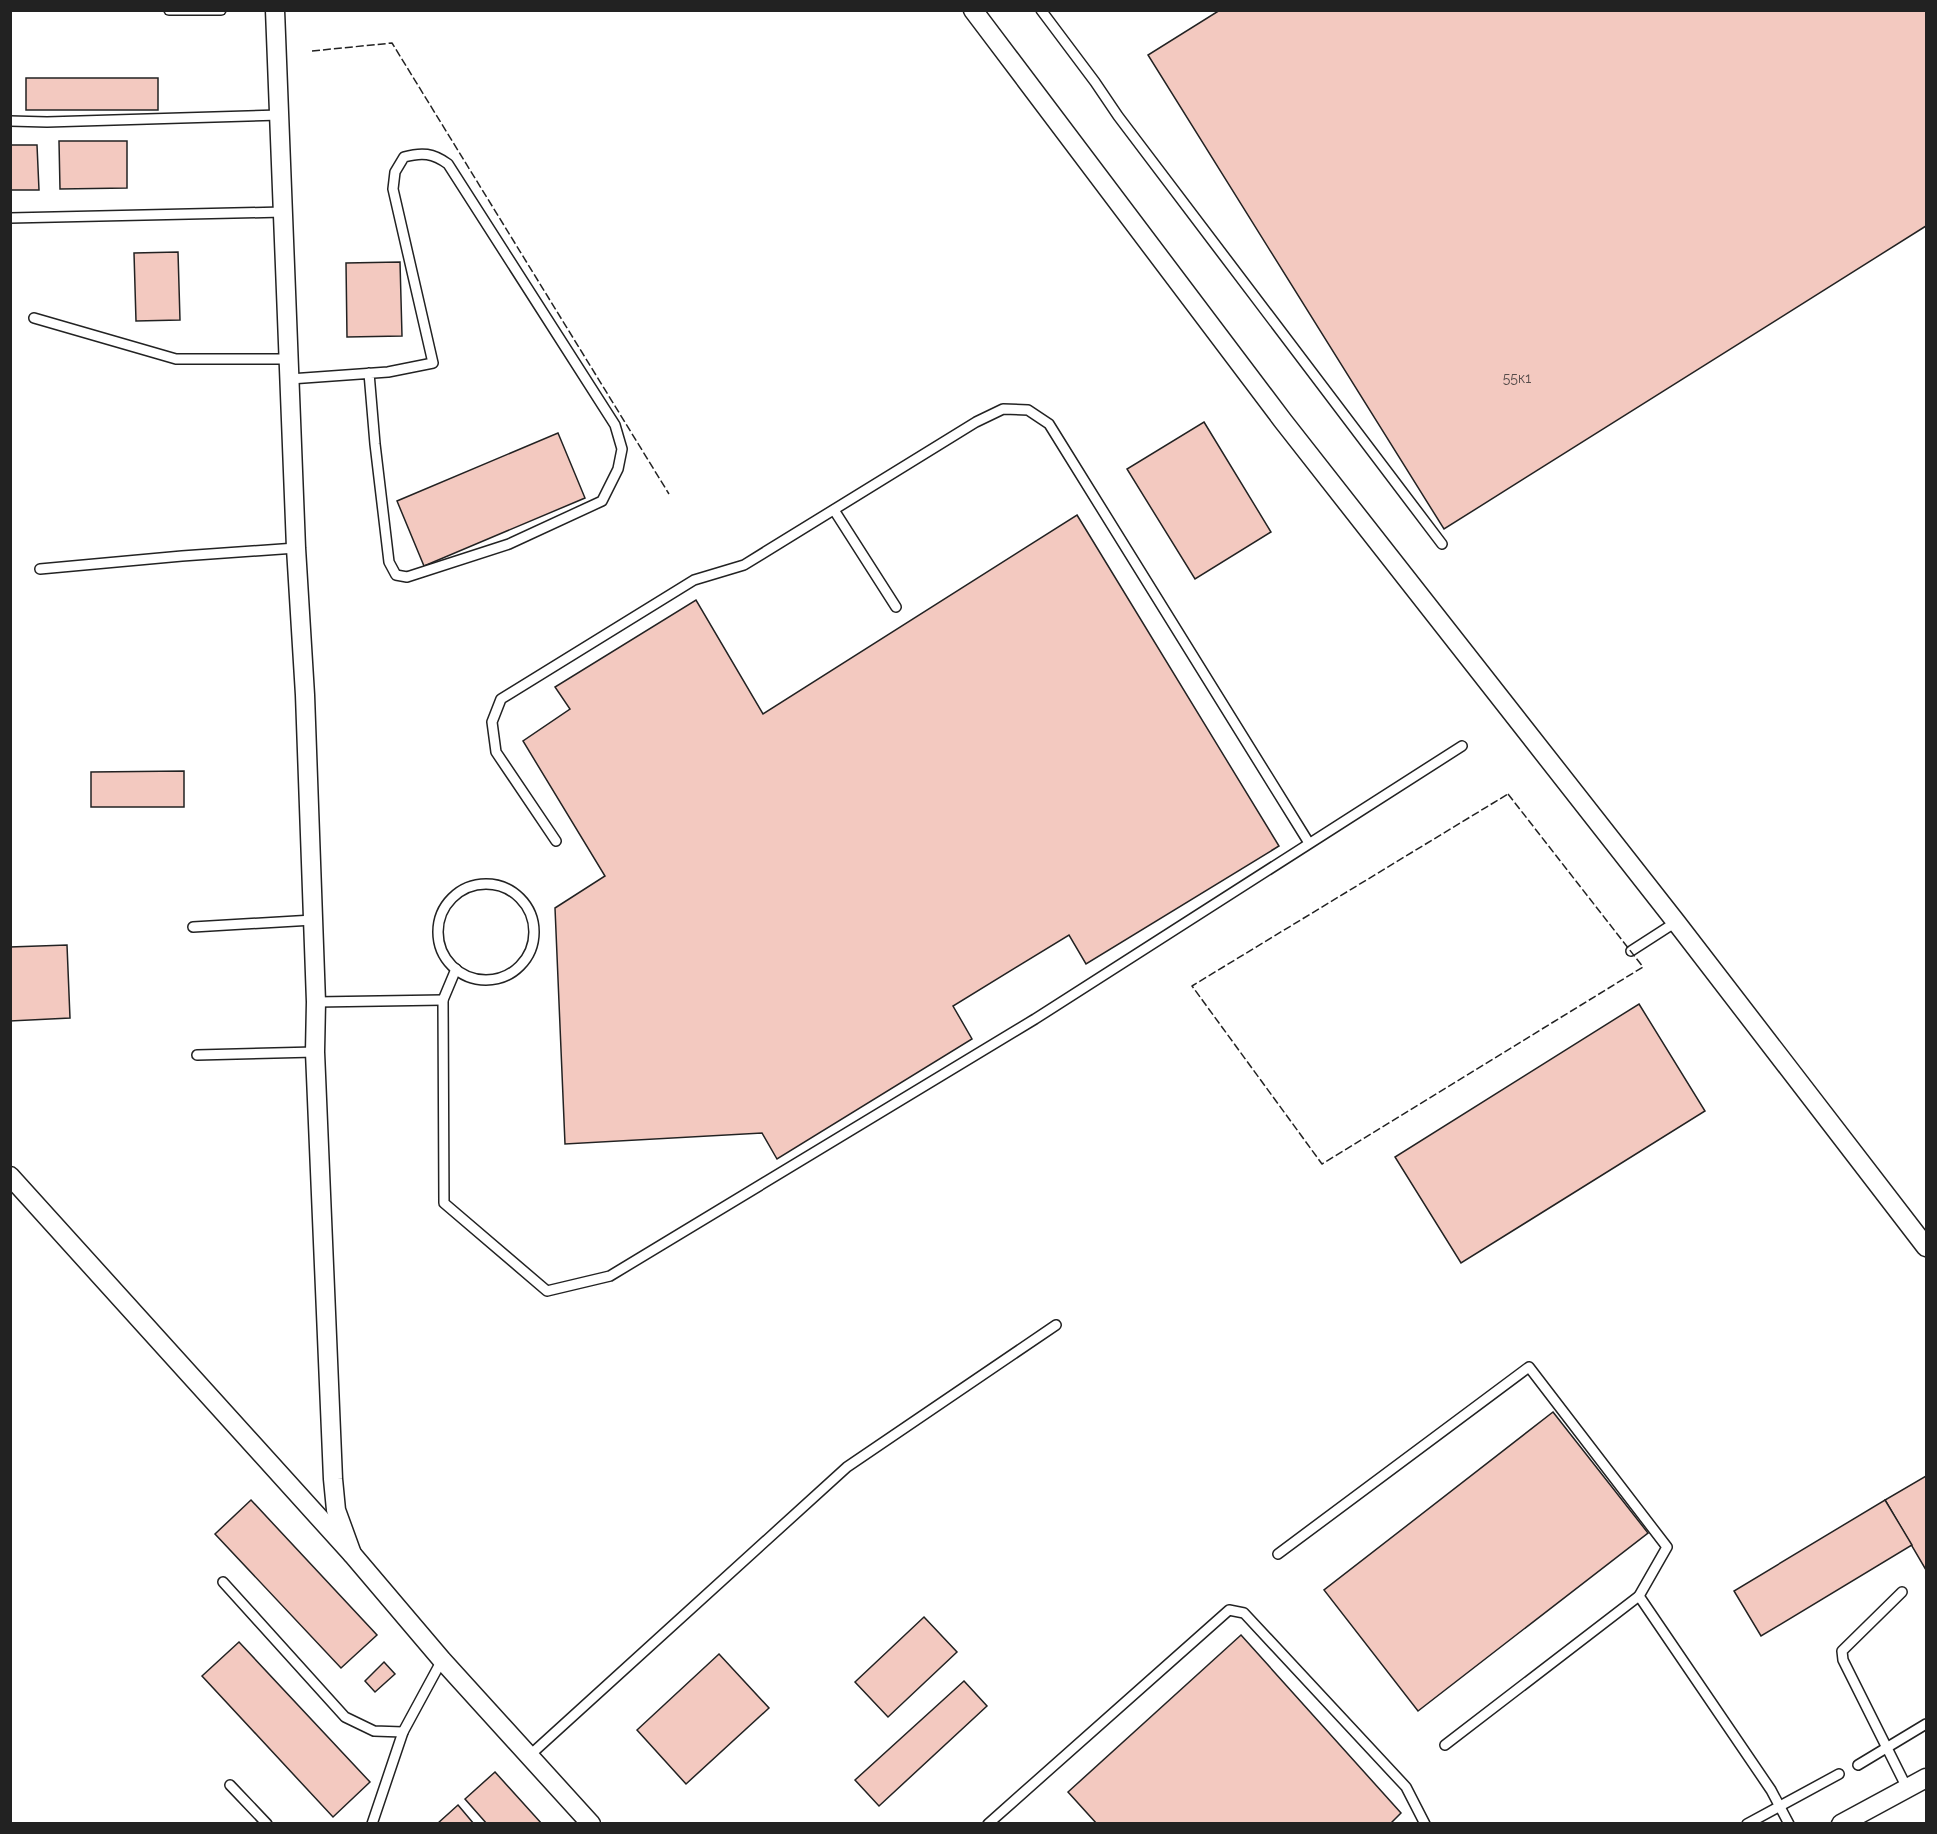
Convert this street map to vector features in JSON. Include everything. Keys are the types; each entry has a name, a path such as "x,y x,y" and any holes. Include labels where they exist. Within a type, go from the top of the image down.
{"street":[{"path":"275,10 296,548 305,695 316,1002 315,1052 333,1479 336,1510 352,1554"},
{"path":"973,10 1283,421 1676,922 1926,1247"},
{"path":"10,1176 352,1554 442,1660 591,1824"},
{"path":"1841,1824 1926,1778"}],"lane":[{"path":"169,10 221,10"},
{"path":"1041,10 1118,116 1442,544"},
{"path":"10,121 47,122 280,115"},
{"path":"290,379 369,373 433,363 393,189 395,172 404,157 420,152 437,156 448,164 615,425 622,449 618,469 602,501 509,544 407,578 396,575 389,562 369,373"},
{"path":"10,218 283,212"},
{"path":"34,318 176,359 289,359"},
{"path":"556,841 496,752 492,722 501,699 694,580 744,565 976,422 1003,408 1028,410 1049,424 1309,843"},
{"path":"834,510 896,607"},
{"path":"40,569 296,548"},
{"path":"456,969 443,1000 444,1203 547,1291 610,1276 1035,1019 1462,746"},
{"path":"481,884 497,885 511,891 523,901 531,914 534,930 532,945 525,959 514,970 493,979 470,977 456,969 445,957 439,942 438,926 443,911 452,897 465,888 481,884"},
{"path":"193,927 313,920"},
{"path":"1631,951 1676,922"},
{"path":"316,1002 443,1000"},
{"path":"196,1054 315,1052"},
{"path":"529,1756 848,1467 1056,1325"},
{"path":"1278,1554 1529,1367 1667,1547 1639,1596 1445,1745"},
{"path":"223,1582 345,1717 374,1731 403,1732"},
{"path":"1902,1592 1842,1651 1843,1660 1908,1788"},
{"path":"1639,1596 1771,1790 1789,1824"},
{"path":"988,1824 1229,1610 1244,1612 1398,1778 1406,1787 1425,1824"},
{"path":"372,1824 403,1732 442,1660"},
{"path":"1858,1766 1926,1724"},
{"path":"1747,1824 1839,1774"},
{"path":"230,1785 267,1824"}],"building":[{"path":"1220,10 1926,10 1926,226 1444,529 1148,55"},
{"path":"26,78 158,78 158,110 26,110"},
{"path":"59,141 127,141 127,188 60,189"},
{"path":"10,145 37,145 39,190 10,190"},
{"path":"178,252 180,320 136,321 134,253"},
{"path":"400,262 402,336 347,337 346,263"},
{"path":"1204,422 1271,532 1195,579 1127,469"},
{"path":"558,433 585,498 424,566 397,501"},
{"path":"1077,515 1279,846 1086,964 1069,935 953,1006 972,1039 777,1159 762,1133 565,1144 555,908 605,876 523,741 570,709 555,687 696,600 763,714"},
{"path":"184,771 184,807 91,807 91,772"},
{"path":"67,945 70,1018 10,1021 10,947"},
{"path":"1639,1004 1705,1111 1461,1263 1395,1157"},
{"path":"1553,1412 1648,1533 1418,1711 1324,1590"},
{"path":"1926,1476 1926,1570 1885,1500"},
{"path":"251,1500 377,1635 341,1668 215,1534"},
{"path":"1885,1500 1912,1545 1761,1636 1734,1591"},
{"path":"924,1617 957,1652 888,1717 855,1682"},
{"path":"1241,1635 1401,1813 1390,1824 1097,1824 1068,1792"},
{"path":"239,1642 370,1782 333,1817 202,1676"},
{"path":"719,1654 769,1708 686,1784 637,1730"},
{"path":"384,1662 395,1674 375,1692 365,1681"},
{"path":"964,1681 987,1706 879,1806 855,1780"},
{"path":"495,1772 542,1824 487,1824 465,1799"},
{"path":"458,1805 474,1824 437,1824"}],"fence":[{"path":"312,51 392,43 669,494"},
{"path":"1508,794 1643,967 1322,1164 1192,986 1508,794"}]}
